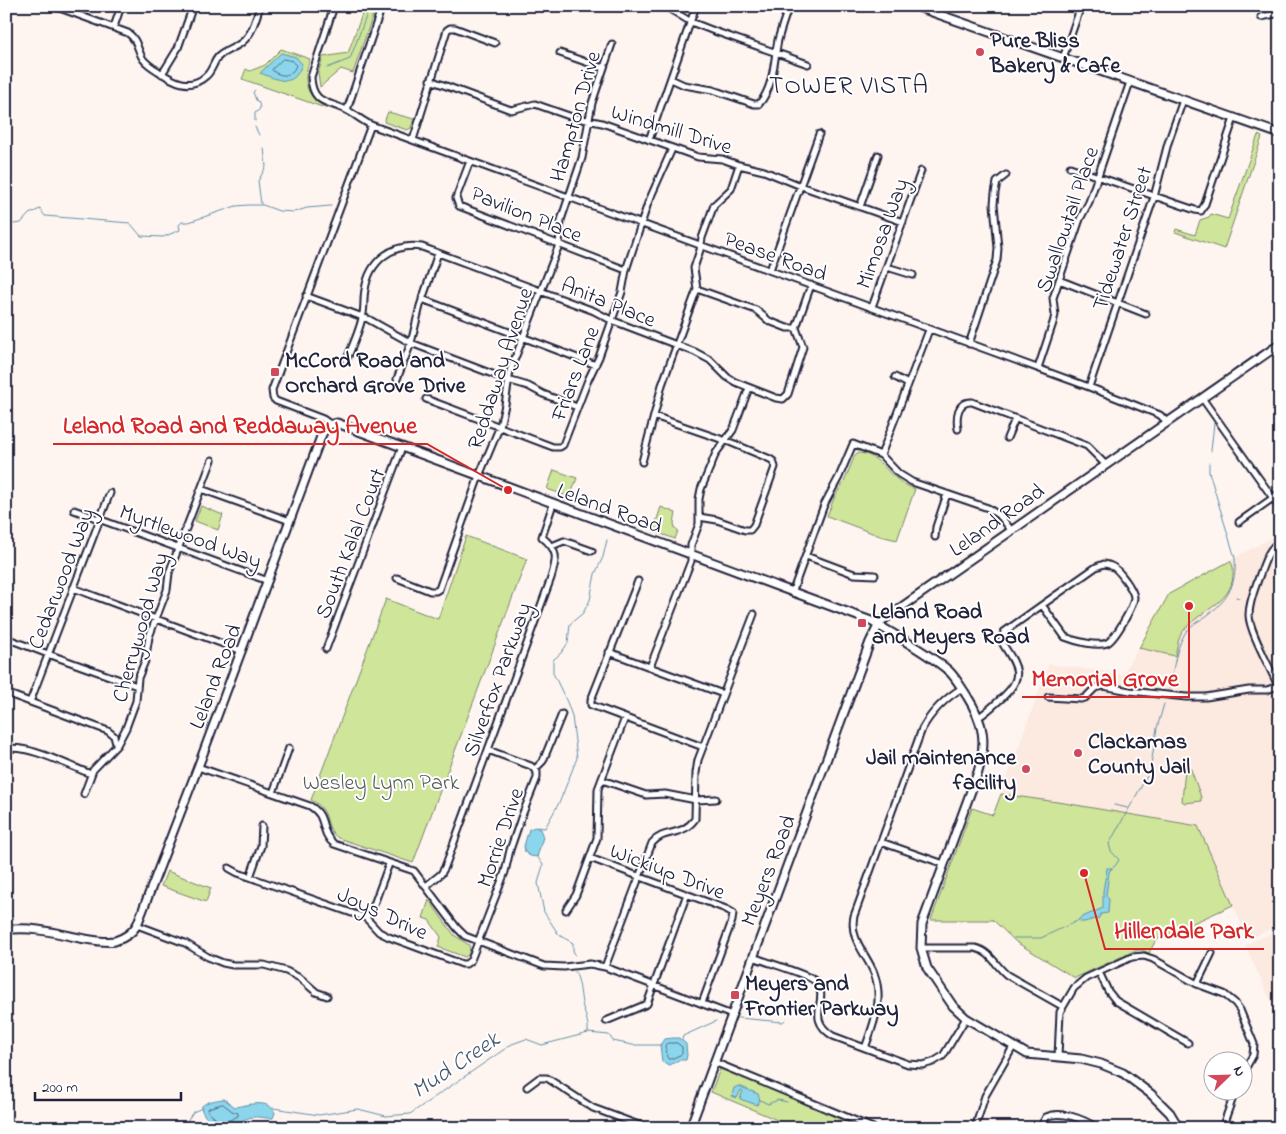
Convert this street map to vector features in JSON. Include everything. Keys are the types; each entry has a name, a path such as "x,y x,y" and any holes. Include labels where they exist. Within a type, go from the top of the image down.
{"street":[{"path":"54,6 114,27 132,36 144,60 162,74 178,83 185,84 202,80 219,56 239,45 248,36 260,6"},
{"path":"114,27 122,6"},
{"path":"162,74 178,48 193,6"},
{"name":"Pease Road","path":"334,6 312,70 311,83 320,99 347,110 371,125 1089,387 1160,415 1167,422"},
{"path":"347,110 382,6"},
{"path":"572,6 578,9"},
{"path":"649,140 696,6"},
{"path":"671,79 684,85 713,90 759,104 763,99 773,70 789,6"},
{"path":"915,6 1280,134"},
{"path":"1063,58 1081,6"},
{"path":"668,8 691,22 808,64"},
{"path":"1261,17 1280,13"},
{"path":"412,140 430,80 446,33 450,28 455,28 495,43"},
{"name":"Hampton Drive","path":"569,197 582,158 593,97 612,44"},
{"path":"560,53 603,68"},
{"name":"Windmill Drive","path":"430,80 512,110 535,104 702,158 722,158 739,165 764,171 903,222"},
{"name":"Swallowtail Place","path":"1038,368 1055,315 1052,298 1080,219 1087,207 1130,82"},
{"name":"Tidewater Street","path":"1089,387 1154,197 1168,143 1183,100"},
{"path":"1070,167 1154,197 1201,211 1234,118"},
{"path":"330,424 323,419 276,401 272,396 273,388 371,125"},
{"path":"770,270 819,134"},
{"name":"Friars Lane","path":"500,426 553,447 560,447 564,442 596,365 622,292 626,270 642,224 660,174 667,163 672,149"},
{"path":"860,207 878,155"},
{"name":"Pavilion Place","path":"470,161 456,198 459,206 626,270"},
{"path":"642,462 662,385 697,288 694,268 702,238 714,205 731,189 739,165"},
{"name":"Mimosa Way","path":"872,307 921,171"},
{"path":"969,344 997,260 998,243 994,204 995,193 997,182 1006,175"},
{"name":"Reddaway Avenue","path":"396,578 430,591 439,589 479,476 500,426 508,380 558,245 561,220 569,197"},
{"name":"Anita Place","path":"346,361 363,317 365,286 371,272 380,258 397,248 413,246 438,253 541,291 700,354 710,360 727,377 776,398 783,399 788,394 802,353 802,342 796,328"},
{"path":"397,379 412,343 422,299 438,253"},
{"path":"887,267 913,275"},
{"path":"1059,280 1082,291 1146,314"},
{"path":"697,288 756,310 769,322 787,328 796,328 811,285"},
{"path":"306,296 363,317 412,343 528,386 577,407"},
{"path":"422,299 596,365"},
{"path":"881,455 929,330"},
{"name":"Leland Road","path":"137,925 242,651 322,434 324,429 330,424 339,424 402,447 878,625 886,617 1105,464 1279,345"},
{"path":"895,377 908,384"},
{"path":"650,666 691,561 692,545 697,532 699,499 702,488 711,463 733,430 749,388"},
{"path":"1202,398 1280,508"},
{"path":"426,399 500,426"},
{"path":"958,429 956,417 961,406 967,402 1087,446 1105,464"},
{"path":"654,416 732,443 774,463 775,467 772,476 754,525 750,530 717,520 699,517"},
{"path":"1007,438 1014,419"},
{"path":"792,593 824,505 839,477 853,444 881,455 904,478 912,482 988,508 1001,517 1011,530"},
{"name":"South Kalal Court","path":"326,649 402,447"},
{"name":"Cherrywood Way","path":"84,794 91,774 117,744 126,728 136,701 137,686 156,618 167,590 169,573 212,460"},
{"path":"201,488 290,521"},
{"name":"Cedarwood Way","path":"30,702 110,493"},
{"path":"1239,522 1280,493"},
{"path":"935,537 936,527 946,494"},
{"path":"553,504 542,537 552,546 564,541 592,551"},
{"name":"Myrtlewood Way","path":"74,510 268,581"},
{"path":"1048,697 1060,696 1081,699 1085,698 1095,688 1103,686 1186,697 1206,697 1249,690 1279,688 1251,625 1249,613 1257,582 1267,556 1280,541"},
{"name":"Silverfox Parkway","path":"426,886 441,874 488,750 551,578 556,557 552,546"},
{"path":"806,556 854,574 875,575"},
{"path":"979,717 1013,688 1016,681 1016,667 1001,641 1001,636 1004,632 1042,605 1096,567 1104,564 1111,565 1117,569 1134,596 1132,606 1114,637 1108,642 1101,644 1065,637 1042,605"},
{"path":"638,581 609,652 591,700 591,706 703,747"},
{"path":"73,588 242,651"},
{"path":"606,967 652,843 666,834 679,832 690,825 695,819 696,767 754,614"},
{"path":"878,625 943,667 955,678 979,717 984,738 981,762 922,924 921,948 924,962 931,976 953,1006 966,1018 1027,1054 1092,1061 1128,1076 1166,1108 1179,1128"},
{"name":"Meyers Road","path":"690,1128 870,642 878,625"},
{"path":"6,638 137,686"},
{"path":"609,652 723,694"},
{"path":"865,1048 878,1008 878,992 874,973 855,940 852,922 922,729 940,703 962,688"},
{"path":"6,693 111,733 117,744"},
{"path":"535,769 543,761 562,714"},
{"path":"566,910 576,895 598,833 597,795 625,718"},
{"path":"273,793 289,748"},
{"path":"6,749 22,749 33,752 91,774"},
{"name":"Morrie Drive","path":"468,963 472,960 479,942 537,778 535,769 526,763 488,750"},
{"path":"198,767 310,806 320,814 326,835 332,843 389,864 412,869 418,874 460,933 479,942 544,966 564,967 590,964 606,967 732,1015"},
{"path":"602,780 646,795 665,794 696,800 716,799"},
{"path":"250,877 262,844 262,826"},
{"path":"881,842 944,864"},
{"name":"Wickiup Drive","path":"590,858 726,908 733,913 732,921 702,1003"},
{"path":"366,918 373,908 389,864"},
{"name":"Joys Drive","path":"229,868 366,918 384,934 462,964 468,963"},
{"path":"606,1020 647,1004 687,894"},
{"path":"6,930 41,930 93,941 107,942 124,937 137,925 186,944 208,957 223,963 233,965 264,965 286,971 300,978 316,992 327,996"},
{"path":"921,948 975,948 982,950 1007,975 1062,1006"},
{"path":"1197,984 1212,953"},
{"path":"1058,1057 1059,1018 1062,1006 1078,984 1132,957 1144,956 1153,959 1197,984 1224,994 1235,1003 1240,1010 1254,1044 1253,1052"},
{"path":"753,957 806,976 816,982 820,991 821,1001 818,1017 823,1028 833,1036 908,1064 928,1064 943,1056 966,1018"},
{"path":"1099,972 1108,991 1116,1001 1188,1043"},
{"path":"974,1128 985,1096 1013,1046"},
{"path":"714,1062 872,1128"},
{"path":"527,1087 536,1079 547,1078 593,1108 647,1128"},
{"path":"1222,1128 1231,1102"},
{"path":"1040,1128 1046,1118 1058,1114 1084,1121 1096,1128"}],"shaded area":[{"path":"1280,533 1280,924 1251,938 1247,936 1198,826 1001,794 1049,664 1123,674 1169,594"},
{"path":"1280,929 1280,1021 1245,945"}],"green space":[{"path":"365,6 376,6 353,73 341,69 320,87 318,73 323,57 348,53"},
{"path":"281,49 310,59 306,75 308,89 315,100 328,109 242,79 246,69 250,71 265,65"},
{"path":"388,112 414,119 411,128 407,130 384,122"},
{"path":"1258,135 1262,137 1224,249 1175,232 1176,229 1195,235 1200,220 1209,217 1211,214 1228,219"},
{"path":"857,453 875,459 899,481 915,489 897,540 880,536 827,516"},
{"path":"554,470 577,478 570,497 547,489"},
{"path":"201,506 223,515 218,530 195,521"},
{"path":"661,507 676,513 674,523 678,531 675,539 653,531"},
{"name":"Wesley Lynn Park","path":"466,536 527,559 413,863 338,838 330,829 322,809 311,800 386,599 438,619"},
{"path":"1230,561 1233,566 1233,576 1227,593 1184,630 1179,639 1175,656 1139,648 1169,594"},
{"path":"1187,767 1190,767 1201,801 1185,803 1182,801 1185,770"},
{"path":"1001,794 1198,826 1233,905 1156,940 1149,953 1141,950 1134,951 1075,978 1016,942 993,920 931,920 972,808 993,815"},
{"path":"167,871 211,888 206,902 161,886"},
{"path":"429,900 454,935 469,945 468,955 465,957 438,947 441,937 429,920 423,918"},
{"path":"720,1069 861,1128 796,1128 711,1092"}],"water":[{"path":"281,53 296,57 302,64 295,77 290,80 280,80 260,73"},
{"path":"535,827 540,829 543,837 537,857 530,856 525,852 524,846 529,829"},
{"path":"1107,868 1112,868 1109,872 1106,896 1109,899 1108,913 1101,914 1098,919 1080,922 1078,920 1080,918 1103,908 1103,891"},
{"path":"679,1038 686,1044 687,1055 686,1060 679,1060 670,1065 662,1062 660,1045 664,1039"},
{"path":"739,1086 758,1094 760,1100 757,1105 740,1099 743,1091 741,1090 737,1098 732,1096 734,1088"},
{"path":"224,1099 235,1107 252,1104 268,1105 275,1113 273,1118 253,1117 231,1125 221,1126 208,1119 201,1107 208,1102"}],"waterway":[{"path":"327,68 350,59 370,6"},
{"path":"255,90 253,92 260,109 255,113 255,121"},
{"path":"255,127 259,135"},
{"path":"261,204 258,181 266,167 264,148"},
{"path":"6,225 21,223 29,214 40,209 45,216 130,223 141,236 163,237 180,230 179,225 182,222 189,222 236,206 263,205 279,211 294,212 307,208 331,206"},
{"name":"Mud Creek","path":"1235,369 1260,352"},
{"name":"Mud Creek","path":"1205,390 1229,374"},
{"name":"Mud Creek","path":"1211,451 1214,423"},
{"name":"Mud Creek","path":"1169,691 1176,655 1184,635 1225,599 1234,577 1235,558 1209,472 1209,463"},
{"path":"537,827 545,828 560,801 577,758 572,716 553,673 553,660 568,643 570,624 583,613 590,600 595,574 603,557 607,540"},
{"name":"Mud Creek","path":"1111,869 1119,860 1111,851 1109,844 1150,771 1157,728 1164,704"},
{"path":"1114,805 1128,808"},
{"path":"537,856 543,865 538,883 544,912 559,935 573,943 575,955"},
{"name":"Mud Creek","path":"1014,938 1041,938 1077,921"},
{"path":"575,972 579,983 588,1033"},
{"name":"Mud Creek","path":"738,1018 783,1022 786,1019"},
{"name":"Mud Creek","path":"682,1040 683,1036 716,1021"},
{"name":"Mud Creek","path":"273,1108 319,1115 358,1109 386,1116 410,1114 512,1044 526,1039 542,1045 588,1033 609,1035 613,1041 632,1045 661,1045"},
{"path":"760,1100 768,1104 778,1100 787,1102"},
{"name":"Mud Creek","path":"187,1128 185,1124 193,1112 202,1108"},
{"name":"Mud Creek","path":"78,1128 82,1125 112,1123 115,1128"}],"place":[{"name":"Pure Bliss Bakery & Cafe","path":"980,52"},
{"name":"McCord Road and Orchard Grove Drive","path":"275,372"},
{"name":"Leland Road and Reddaway Avenue","path":"508,490"},
{"name":"Memorial Grove","path":"1189,606"},
{"name":"Leland Road and Meyers Road","path":"862,623"},
{"name":"Clackamas County Jail","path":"1078,753"},
{"name":"Jail maintenance facility","path":"1026,769"},
{"name":"Hillendale Park","path":"1084,873"},
{"name":"Meyers and Frontier Parkway","path":"735,995"}],"district":[{"name":"TOWER VISTA","path":"849,84"}]}
